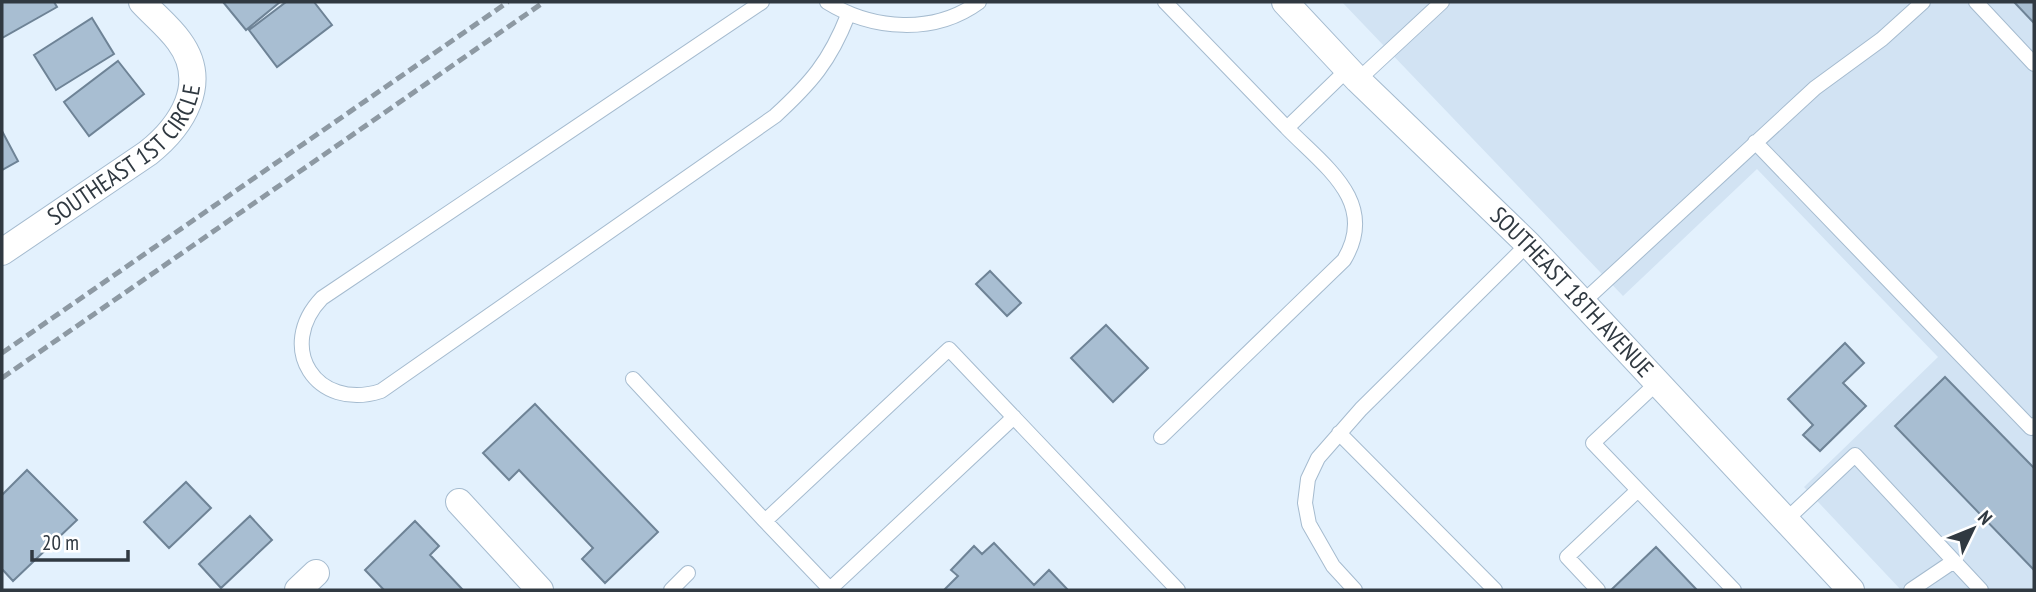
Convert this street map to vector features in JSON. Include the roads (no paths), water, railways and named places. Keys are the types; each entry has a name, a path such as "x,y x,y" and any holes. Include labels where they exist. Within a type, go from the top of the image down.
{"street":[{"name":"SOUTHEAST 1ST CIRCLE","path":"2,252 148,153 167,137 187,109 193,86 190,64 180,42 142,2"},
{"name":"SOUTHEAST 18TH AVENUE","path":"1285,2 1353,75 1528,244 1851,590"},
{"path":"459,502 540,590"}],"lane":[{"path":"762,2 322,298 310,311 302,327 300,345 304,363 315,378 328,390 345,396 363,396 392,383 775,117 813,82 839,38 848,15"},
{"path":"827,2 848,15 888,25 929,23 968,10 979,2"},
{"path":"1161,437 1344,260 1353,245 1355,211 1349,194 1165,2"},
{"path":"1287,128 1442,2"},
{"path":"1583,302 1815,88 1882,39 1923,2"},
{"path":"1976,2 2034,64"},
{"path":"1755,142 2031,428 2034,425"},
{"path":"1355,590 1319,545 1305,503 1308,479 1313,469 1339,433 1494,275 1528,244"},
{"path":"765,521 949,349 1178,590"},
{"path":"633,379 830,589 1014,416"},
{"path":"1658,382 1592,443 1734,590"},
{"path":"1339,433 1495,590"},
{"path":"1786,520 1855,455 1982,590"},
{"path":"1598,590 1567,556 1638,490"},
{"path":"1911,590 1954,561"},
{"path":"671,590 688,573"}],"railway":[{"path":"2,353 508,2"},
{"path":"2,378 544,2"}]}
